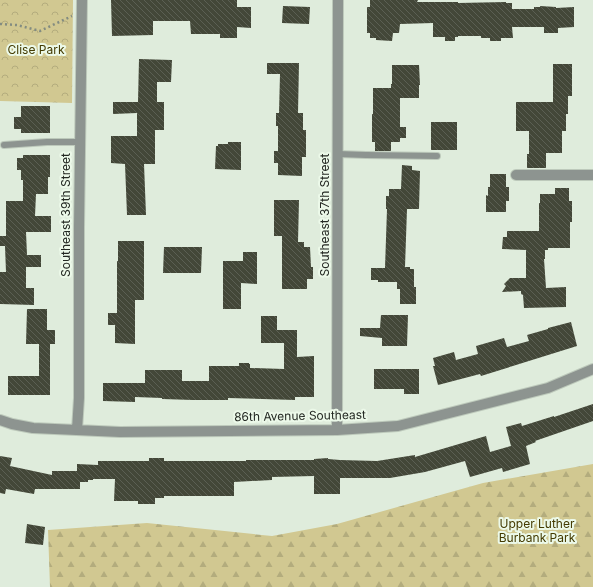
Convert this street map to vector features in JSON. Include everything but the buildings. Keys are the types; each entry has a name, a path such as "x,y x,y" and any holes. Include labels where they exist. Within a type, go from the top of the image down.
{"street":[{"name":"Southeast 39th Street","path":"77,430 79,364 82,0"},
{"name":"Southeast 37th Street","path":"337,430 338,0"},
{"path":"516,175 593,175"},
{"name":"86th Avenue Southeast","path":"0,420 33,428 120,432 337,430 398,426 548,388 593,369"}],"lane":[{"path":"4,145 47,142 80,142"},
{"path":"338,154 437,156"}],"path":[{"path":"0,24 17,25 40,30 82,12"}],"green space":[{"name":"Clise Park","path":"0,0 73,0 72,103 0,101"},
{"name":"Upper Luther Burbank Park","path":"593,464 593,587 50,587 48,530 147,523 272,536 337,524 483,483"}]}
